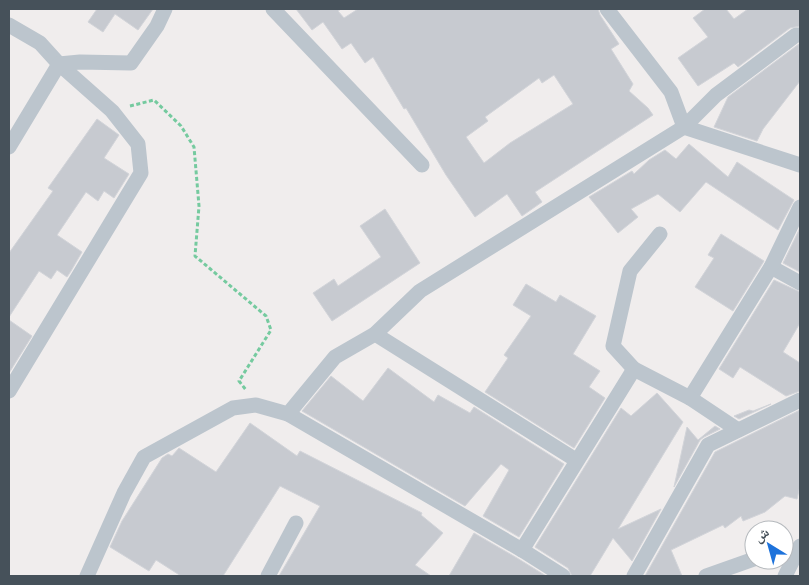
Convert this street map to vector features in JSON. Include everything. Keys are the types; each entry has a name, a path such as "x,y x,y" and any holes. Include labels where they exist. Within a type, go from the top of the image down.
{"street":[{"path":"59,64 80,62 130,63 157,26 165,9"},
{"path":"274,9 422,165"},
{"path":"607,9 671,92 684,127"},
{"path":"9,25 40,43 59,64 112,111 138,144 141,173 9,391"},
{"path":"288,414 335,357 375,334 420,291 684,127 716,95 799,36"},
{"path":"9,147 59,64"},
{"path":"684,127 800,165"},
{"path":"690,398 772,267 800,207"},
{"path":"660,234 630,271 613,346 634,369 690,398 738,430"},
{"path":"772,267 800,283"},
{"path":"375,334 576,460"},
{"path":"522,550 634,369"},
{"path":"634,576 708,445 800,400"},
{"path":"87,576 124,493 144,457 233,408 256,405 288,414 522,550 563,576"},
{"path":"268,576 296,523"},
{"path":"785,576 800,546"},
{"path":"706,576 744,563"}],"path":[{"path":"112,111 154,100 181,126 194,147 199,206 195,256 266,316 271,330 240,381 256,405"}],"building":[{"path":"97,9 153,9 138,30 115,14 103,32 88,22"},
{"path":"296,9 341,9 338,11 344,18 358,9 598,9 619,44 611,49 633,84 629,91 653,115 535,192 542,202 522,216 507,194 475,217 446,175 373,57 365,63 351,43 342,49 323,22 312,30","holes":["554,75 573,104 510,143 484,163 466,137 488,121 485,117 539,78 542,83"]},
{"path":"705,9 726,9 734,19 748,9 800,9 800,26 790,28 738,67 734,63 698,86 678,58 708,37 693,18"},
{"path":"799,44 800,81 763,129 757,141 714,127 728,97"},
{"path":"97,119 119,135 104,158 129,174 114,198 104,191 98,201 86,192 57,235 82,252 71,271 67,277 57,270 51,279 39,271 9,317 9,253 53,191 48,188"},
{"path":"689,144 728,177 737,162 794,200 778,230 706,182 680,212 658,194 631,209 638,217 618,233 589,197 632,171 634,174 649,160 665,150 676,159"},
{"path":"385,209 420,263 332,321 313,293 334,279 338,286 381,257 360,226"},
{"path":"800,228 800,272 783,263"},
{"path":"721,234 764,261 733,311 695,287 714,258 708,255"},
{"path":"774,280 800,292 800,323 783,352 800,363 800,391 786,396 740,367 733,378 719,369"},
{"path":"526,284 556,302 560,295 596,316 573,354 600,371 589,387 605,398 574,448 485,392 508,358 504,355 531,316 513,305"},
{"path":"9,320 32,336 9,373"},
{"path":"388,368 434,402 438,395 470,413 474,407 564,464 519,537 483,516 509,470 501,464 465,506 302,411 331,376 363,401"},
{"path":"657,393 683,422 618,529 661,509 632,561 613,538 590,576 572,576 568,568 535,547 621,408 631,416"},
{"path":"771,404 739,419 734,416 749,410 753,411"},
{"path":"800,410 800,486 797,499 785,496 765,512 743,521 741,516 725,528 723,525 671,550 682,576 645,576 715,452"},
{"path":"250,423 297,456 300,451 422,513 421,515 443,533 415,565 431,576 279,576 320,506 280,486 223,576 181,576 156,560 149,571 110,547 122,521 162,458 168,454 172,456 179,448 216,472"},
{"path":"715,426 720,429 700,440 674,487 687,427 698,440"},
{"path":"474,533 517,558 546,576 449,576"}]}
